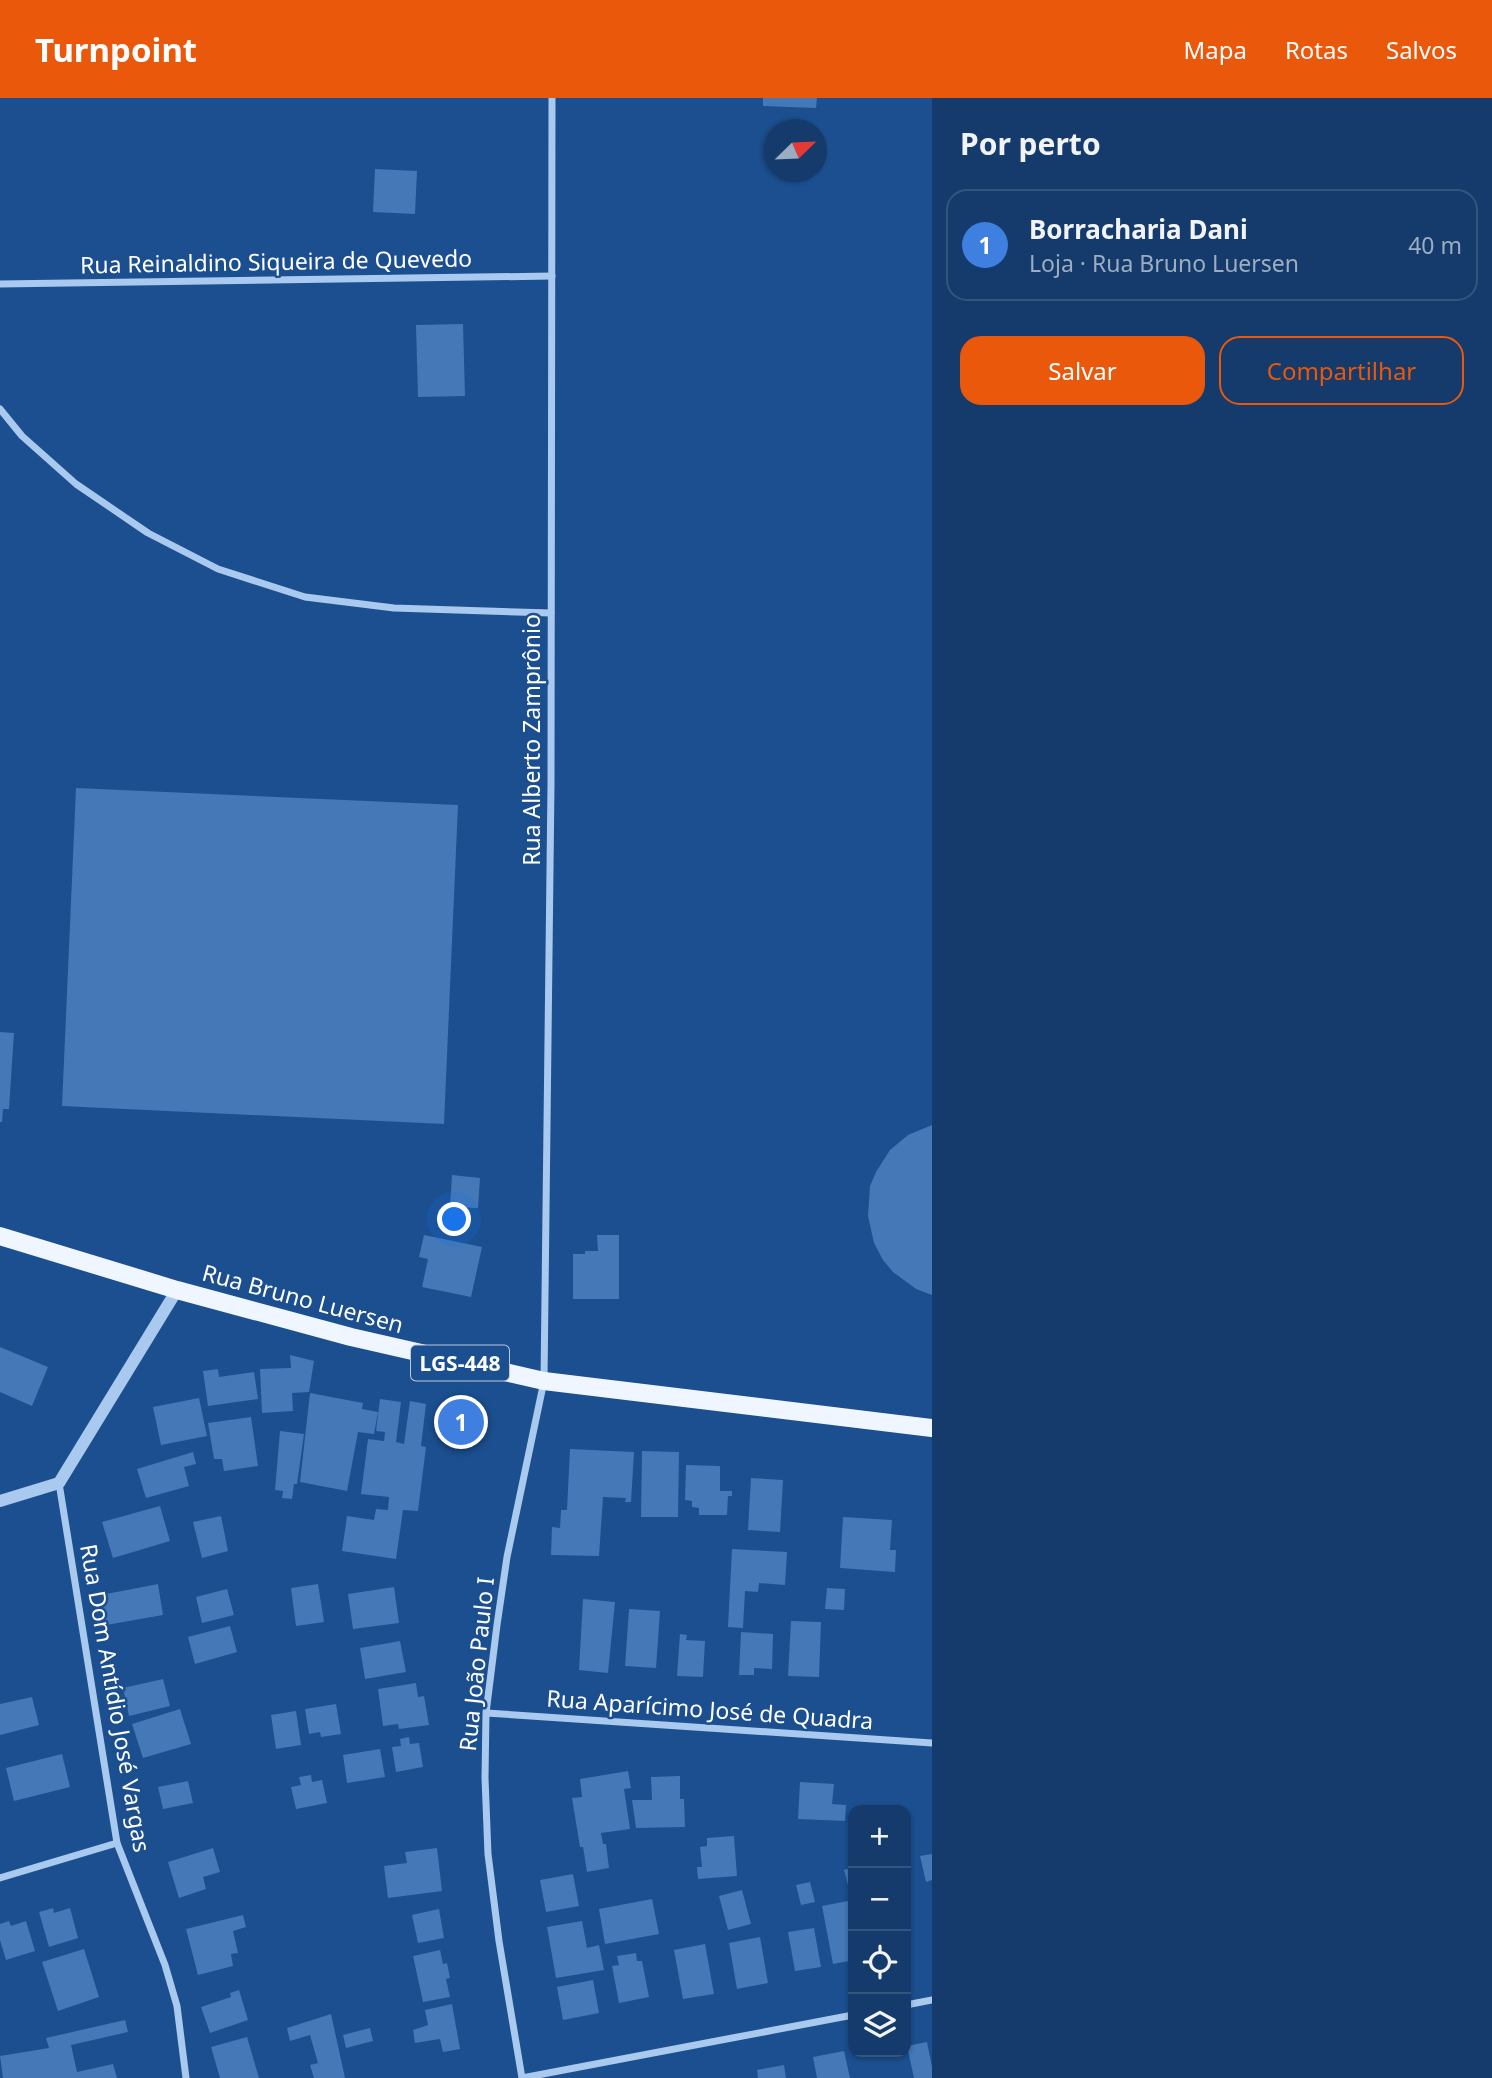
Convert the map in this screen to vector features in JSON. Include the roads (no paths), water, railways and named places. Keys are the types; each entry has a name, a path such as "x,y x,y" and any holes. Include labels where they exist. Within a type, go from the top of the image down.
{"main road":[{"name":"Rua Bruno Luersen","path":"0,1236 177,1290 351,1337 544,1381 932,1428"}],"street":[{"name":"Rua Alberto Zamprônio","path":"544,1381 551,784 552,98"},
{"name":"Rua Reinaldino Siqueira de Quevedo","path":"0,284 552,276"},
{"path":"0,409 22,436 76,484 148,533 218,569 305,597 394,608 551,613"},
{"path":"0,1501 59,1483 177,1290"},
{"name":"Rua João Paulo I","path":"522,2078 499,1941 488,1854 486,1713 507,1557 544,1381"},
{"name":"Rua Dom Antídio José Vargas","path":"59,1483 117,1843 165,1965 177,2006 186,2078"},
{"name":"Rua Aparícimo José de Quadra","path":"486,1713 932,1743"},
{"path":"0,1878 117,1843"},
{"path":"911,2004 932,2000"},
{"path":"522,2078 848,2016"}],"place":[{"name":"Borracharia Dani","path":"461,1422"}]}
